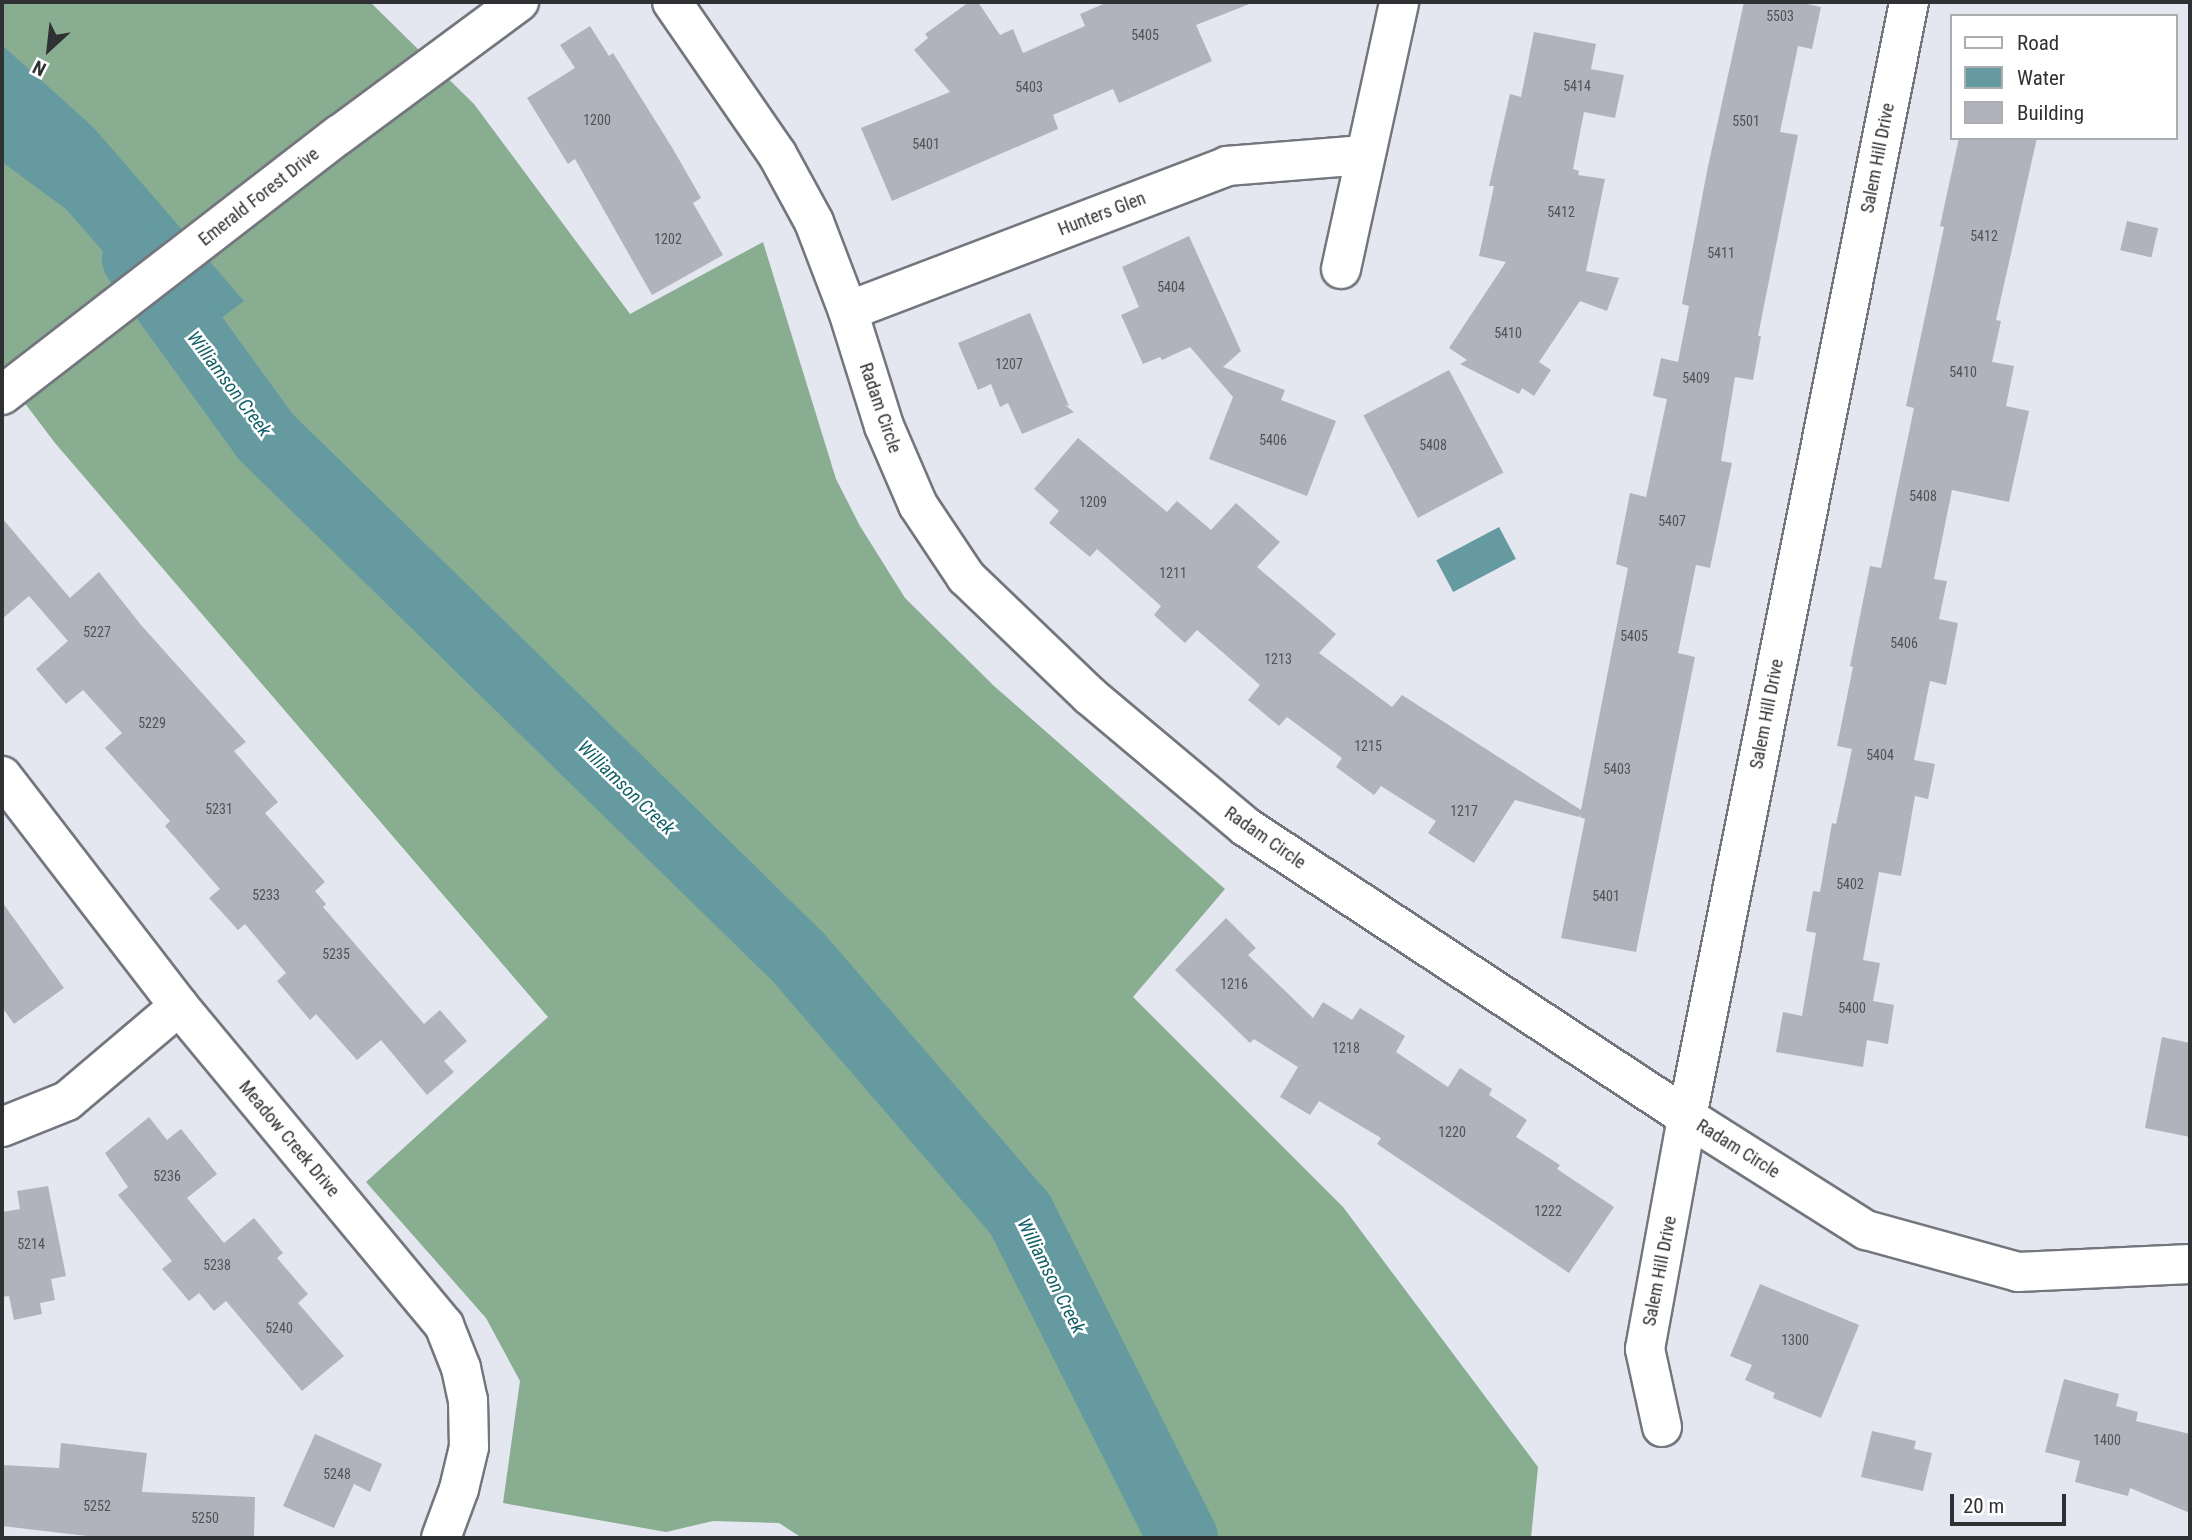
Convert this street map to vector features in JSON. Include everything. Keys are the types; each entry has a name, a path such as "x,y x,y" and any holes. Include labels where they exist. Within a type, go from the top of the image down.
{"street":[{"name":"Emerald Forest Drive","path":"2,395 340,135 519,2"},
{"name":"Radam Circle","path":"672,2 777,154 814,222 848,311 884,426 918,505 966,577 1090,696 1245,827 1687,1117 1866,1230 2018,1272 2190,1264"},
{"path":"1341,269 1399,2"},
{"name":"Salem Hill Drive","path":"1662,1427 1645,1349 1687,1117 1909,2"},
{"name":"Hunters Glen","path":"848,311 1227,166 1364,155"},
{"name":"Meadow Creek Drive","path":"2,776 178,1006 443,1325 461,1368 468,1400 468,1447 459,1489 441,1538"},
{"path":"2,1127 67,1101 178,1006"}],"green space":[{"path":"2,2 370,2 474,104 630,314 763,242 836,479 860,526 905,598 994,686 1225,889 1133,997 1343,1207 1538,1467 1531,1538 802,1538 779,1523 713,1521 666,1532 503,1503 520,1381 486,1318 366,1182 548,1017 55,443 2,373"}],"water":[{"path":"2,45 93,127 244,301 185,345 66,209 2,162"},
{"path":"1499,527 1516,559 1453,592 1436,560"}],"building":[{"path":"969,2 978,2 1000,35 1013,29 1023,53 1085,26 1080,14 1108,2 1252,3 1196,25 1212,61 1119,103 1113,89 1053,115 1058,129 892,201 861,128 950,92 914,50 928,38 925,34"},
{"path":"1744,2 1798,2 1821,7 1812,49 1798,46 1780,132 1798,135 1758,336 1761,336 1753,380 1735,377 1721,461 1732,463 1710,568 1696,565 1678,653 1695,657 1636,952 1561,938 1585,819 1580,817 1580,814 1579,817 1515,800 1474,863 1428,833 1436,821 1381,786 1374,795 1336,767 1342,758 1287,717 1279,726 1248,700 1260,685 1197,630 1185,643 1154,615 1161,606 1097,549 1090,557 1049,523 1059,511 1034,489 1078,438 1167,512 1177,501 1211,530 1236,503 1280,542 1257,567 1336,634 1319,653 1392,707 1402,695 1581,810 1628,568 1616,564 1630,493 1646,497 1667,399 1653,396 1661,358 1678,362 1689,306 1682,304 1707,171"},
{"path":"590,26 609,56 613,53 673,149 701,198 693,203 723,255 652,295 575,159 568,164 527,98 575,68 560,45"},
{"path":"1534,32 1596,44 1591,69 1624,75 1615,118 1584,112 1573,169 1579,171 1578,175 1605,179 1586,271 1619,278 1607,311 1580,301 1539,362 1551,370 1534,396 1522,388 1519,394 1460,364 1467,360 1449,348 1506,262 1479,256 1494,186 1489,186 1510,94 1521,97"},
{"path":"1959,140 2037,140 1996,320 2001,321 1992,362 2014,366 2006,406 2029,411 2009,502 1952,490 1934,579 1947,581 1939,619 1958,623 1946,685 1930,681 1914,760 1935,764 1928,799 1915,796 1901,876 1879,872 1863,960 1880,963 1873,1001 1894,1005 1888,1044 1867,1040 1863,1067 1776,1052 1783,1012 1802,1016 1816,933 1806,931 1813,891 1820,892 1832,823 1836,824 1852,749 1837,746 1853,667 1850,666 1870,566 1881,568 1914,408 1906,406 1944,227 1940,226"},
{"path":"2127,221 2158,228 2151,257 2120,250"},
{"path":"1189,236 1241,351 1223,367 1285,390 1281,400 1336,421 1307,496 1209,459 1233,397 1190,347 1162,360 1160,357 1143,364 1121,315 1139,307 1122,267"},
{"path":"1030,313 1069,406 1065,405 1074,412 1022,434 1008,403 1000,407 991,384 978,390 958,343"},
{"path":"1449,370 1503,472 1418,518 1363,416"},
{"path":"2,518 70,598 99,572 141,625 246,742 234,751 278,802 265,813 325,882 315,891 326,904 323,907 424,1024 440,1010 467,1041 444,1061 454,1072 427,1095 381,1040 357,1060 316,1014 310,1020 277,981 286,973 245,924 238,930 209,898 220,889 165,826 170,821 105,748 122,733 83,690 66,704 36,669 68,641 29,596 2,619"},
{"path":"2,902 64,988 14,1024 2,1007"},
{"path":"1226,918 1256,948 1248,955 1313,1018 1323,1002 1352,1020 1360,1008 1405,1036 1396,1052 1448,1087 1460,1068 1492,1089 1489,1095 1527,1120 1516,1137 1560,1165 1557,1169 1614,1207 1569,1273 1377,1144 1381,1138 1319,1101 1310,1115 1280,1097 1298,1067 1254,1039 1250,1043 1175,970"},
{"path":"2162,1037 2190,1043 2190,1137 2145,1128"},
{"path":"149,1117 167,1140 181,1129 217,1174 187,1198 224,1243 254,1218 283,1253 277,1258 308,1294 298,1303 344,1356 302,1391 226,1301 214,1311 199,1293 189,1301 162,1269 172,1261 118,1195 128,1187 105,1153"},
{"path":"48,1186 66,1276 51,1279 55,1300 40,1303 42,1314 14,1320 9,1296 2,1297 2,1212 20,1209 17,1191"},
{"path":"1760,1284 1859,1325 1821,1418 1773,1398 1775,1393 1745,1380 1752,1365 1730,1356"},
{"path":"2064,1379 2119,1394 2116,1406 2138,1412 2136,1421 2190,1434 2190,1513 2130,1488 2128,1496 2075,1482 2080,1461 2045,1452"},
{"path":"1872,1431 1916,1441 1914,1449 1932,1453 1923,1491 1861,1477"},
{"path":"315,1434 382,1464 370,1492 354,1484 334,1528 283,1506"},
{"path":"61,1443 147,1453 142,1492 255,1497 254,1538 104,1538 2,1526 2,1465 59,1468"}],"waterway":[{"name":"Williamson Creek","path":"137,259 265,436 798,957 1020,1214 1183,1538"}]}
